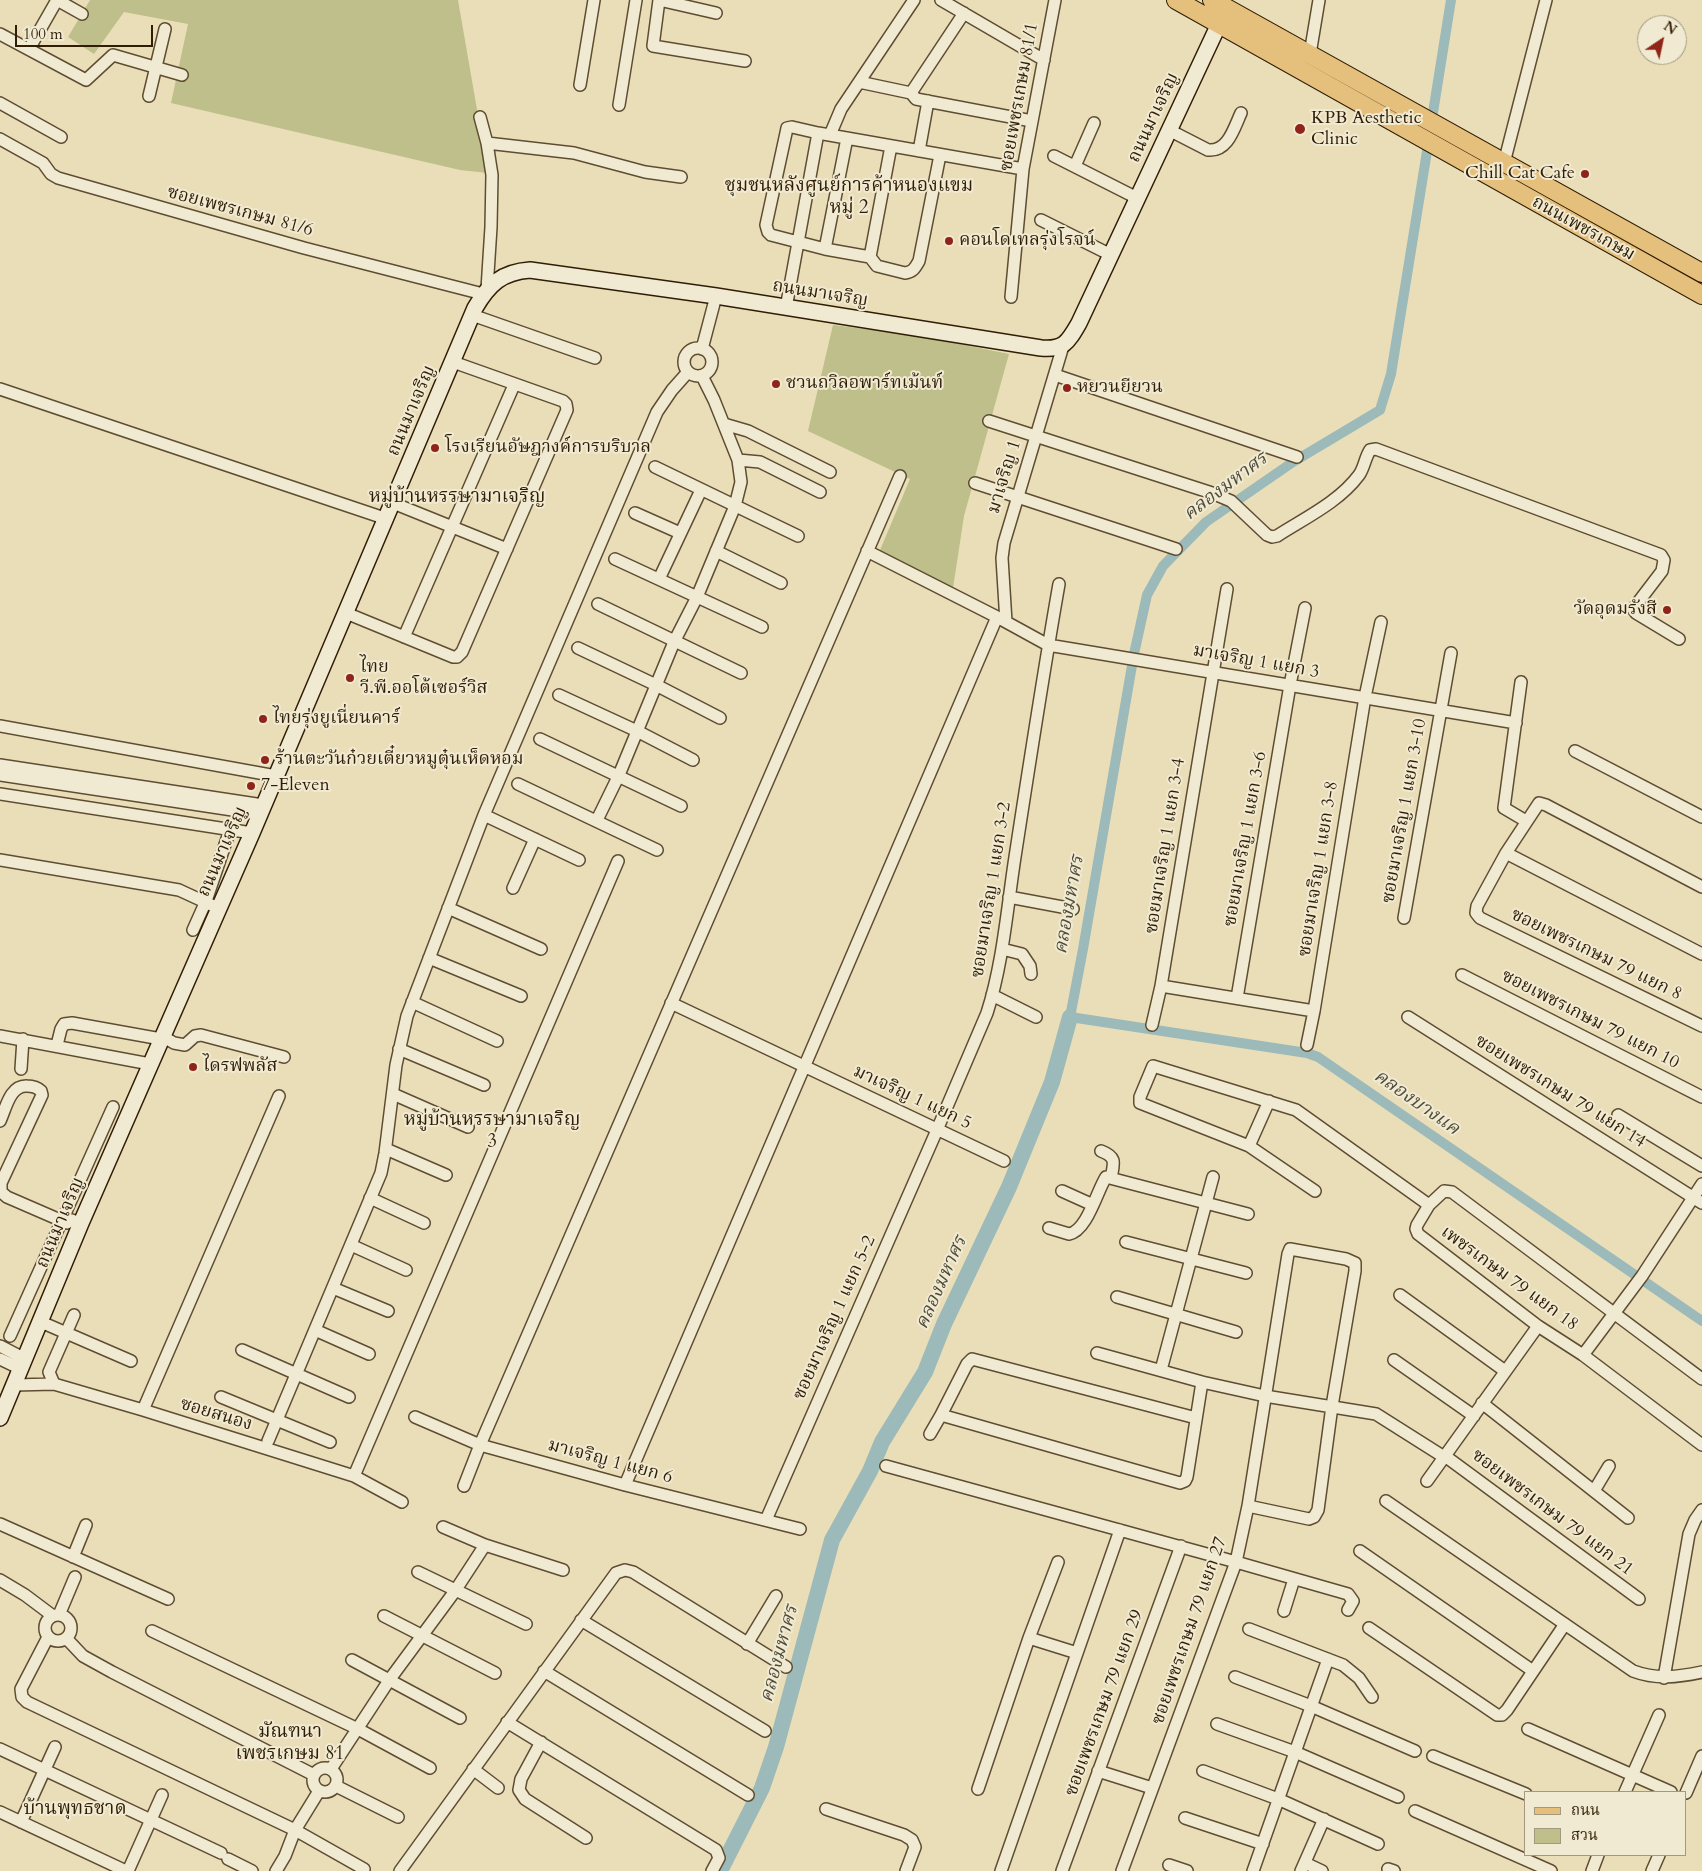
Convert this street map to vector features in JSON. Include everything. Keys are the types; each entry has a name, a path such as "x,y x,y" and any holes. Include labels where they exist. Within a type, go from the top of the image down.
{"main road":[{"name":"ถนนเพชรเกษม","path":"1176,0 1223,16 1310,54 1702,273"},
{"name":"ถนนเพชรเกษม","path":"1212,0 1223,16 1426,142 1702,295"},
{"name":"ถนนมาเจริญ","path":"0,1418 40,1322 71,1225 162,1038 212,904 252,833 387,519 472,315 485,292 503,276 515,271 530,270 716,296 1041,348 1053,349 1063,346 1079,323 1223,16"}],"street":[{"path":"580,86 594,0"},
{"path":"619,105 636,0"},
{"path":"716,13 659,0 653,46 745,61"},
{"path":"786,308 798,242 824,134 914,0"},
{"path":"941,0 1044,60"},
{"name":"ซอยเพชรเกษม 81/1","path":"1011,297 1022,200 1023,169 1055,0"},
{"path":"1310,54 1319,0"},
{"path":"1504,162 1546,0"},
{"path":"29,50 61,1 82,14"},
{"path":"911,93 964,13"},
{"path":"149,96 165,29"},
{"path":"0,34 86,80 113,55 182,75"},
{"path":"859,82 911,93 916,99 1032,121"},
{"path":"919,151 928,101"},
{"path":"0,103 61,137"},
{"path":"1169,130 1208,150 1213,150 1221,147 1228,141 1241,113"},
{"path":"480,116 492,174 491,227 485,292"},
{"path":"1075,166 1094,123"},
{"path":"940,155 919,261 913,270 905,273 877,266 870,257 825,249 771,235 768,232 766,225 788,128 792,127 1023,169"},
{"path":"825,249 847,138"},
{"name":"ซอยเพชรเกษม 81/6","path":"0,139 42,163 51,174 58,178 295,245 485,292"},
{"path":"487,143 574,153 645,172 682,177"},
{"path":"870,257 892,146"},
{"path":"1054,156 1137,198"},
{"path":"1041,220 1111,254"},
{"path":"702,349 716,296"},
{"path":"472,315 595,358"},
{"name":"มาเจริญ 1","path":"1002,619 1002,558 1004,543 1063,346"},
{"path":"692,349 702,349 709,354 712,362 709,371 702,376 688,372 684,364 686,355 692,349"},
{"path":"346,613 457,657 465,646 567,410 566,404 563,401 453,362"},
{"path":"268,1441 380,1173 386,1149 399,1048 412,1002 484,815 657,412 672,390 688,372"},
{"path":"1054,375 1297,457"},
{"path":"597,820 674,642 697,597 734,506 741,482 738,460 714,400 702,376"},
{"path":"404,637 514,385"},
{"path":"0,389 387,519"},
{"path":"989,421 1212,493 1232,503 1267,535 1272,537 1277,536 1340,495 1360,474 1370,450 1376,449 1661,555 1664,560 1662,571 1633,608 1636,613 1679,639"},
{"path":"724,424 748,431 830,472"},
{"path":"738,460 760,462 820,492"},
{"path":"655,467 798,536"},
{"path":"464,1486 480,1444 900,476"},
{"path":"975,483 1176,549"},
{"path":"659,579 700,490"},
{"path":"393,503 507,549"},
{"path":"635,513 680,533"},
{"path":"716,551 781,583"},
{"name":"มาเจริญ 1 แยก 3","path":"867,551 1002,619 1048,645 1516,723"},
{"path":"615,559 762,628"},
{"name":"ซอยมาเจริญ 1 แยก 3-2","path":"937,1130 992,996 1002,949 1059,584"},
{"name":"ซอยมาเจริญ 1 แยก 3-4","path":"1152,1025 1161,986 1227,589"},
{"path":"598,604 741,673"},
{"name":"ซอยมาเจริญ 1 แยก 3-6","path":"1237,998 1290,685 1305,608"},
{"path":"624,1484 804,1066 1002,619"},
{"name":"ซอยมาเจริญ 1 แยก 3-8","path":"1307,1045 1365,697 1381,622"},
{"path":"578,648 720,718"},
{"name":"ซอยมาเจริญ 1 แยก 3-10","path":"1404,918 1450,654"},
{"path":"1521,682 1504,808 1526,821"},
{"path":"559,695 637,731 693,760"},
{"path":"0,726 276,776"},
{"path":"540,739 681,806"},
{"path":"1576,751 1702,818"},
{"path":"0,765 261,810"},
{"path":"0,775 261,810"},
{"path":"518,784 657,850"},
{"path":"0,794 252,833"},
{"path":"1702,886 1539,803 1506,853 1702,954"},
{"path":"484,815 579,860"},
{"path":"193,930 212,904 230,830"},
{"path":"513,888 535,839"},
{"name":"ซอยเพชรเกษม 79 แยก 8","path":"1506,853 1477,906 1476,912 1480,918 1702,1026"},
{"path":"0,860 180,890 212,904"},
{"path":"354,1476 618,861"},
{"path":"1009,897 1072,909"},
{"path":"448,908 541,949"},
{"path":"1002,949 1022,954 1030,966 1031,974"},
{"path":"429,958 521,996"},
{"name":"ซอยเพชรเกษม 79 แยก 10","path":"1462,975 1702,1097"},
{"path":"1161,986 1314,1011"},
{"path":"992,996 1036,1017"},
{"path":"412,1002 497,1041"},
{"name":"มาเจริญ 1 แยก 5","path":"671,1003 1004,1161"},
{"name":"ซอยเพชรเกษม 79 แยก 14","path":"1408,1017 1697,1200"},
{"path":"57,1045 64,1024 72,1023 162,1038 174,1043 185,1044 201,1034 284,1058"},
{"path":"0,1036 57,1045 150,1064"},
{"path":"21,1070 23,1040"},
{"path":"399,1048 484,1085"},
{"path":"1315,1192 1249,1146 1140,1103 1140,1097 1153,1066 1296,1110 1429,1205 1444,1191 1452,1192 1702,1379"},
{"path":"0,1121 17,1087 34,1086 41,1091 42,1095 1,1183 1,1195 71,1225"},
{"path":"393,1094 468,1127"},
{"path":"143,1410 279,1096"},
{"path":"1249,1146 1269,1102"},
{"path":"10,1336 71,1225 113,1107"},
{"path":"1618,1115 1702,1166"},
{"name":"ซอยมาเจริญ 1 แยก 5-2","path":"766,1520 937,1130"},
{"path":"386,1149 446,1176"},
{"path":"1101,1151 1108,1154 1114,1163 1112,1178"},
{"path":"1049,1228 1073,1234 1093,1205 1106,1177 1248,1214"},
{"path":"1160,1370 1213,1177"},
{"path":"1583,1355 1697,1200 1702,1184"},
{"path":"1062,1191 1093,1205"},
{"path":"370,1198 424,1223"},
{"name":"เพชรเกษม 79 แยก 18","path":"1429,1205 1416,1229 1418,1234 1538,1326 1583,1355 1702,1445"},
{"path":"1126,1242 1246,1274"},
{"path":"351,1245 406,1270"},
{"name":"ซอยเพชรเกษม 79 แยก 27","path":"1122,1871 1236,1562 1248,1506 1290,1249 1346,1259 1355,1263 1332,1406"},
{"path":"333,1288 388,1311"},
{"path":"1400,1295 1505,1371"},
{"path":"1118,1297 1236,1332"},
{"path":"54,1384 49,1372 74,1315"},
{"path":"40,1322 131,1361"},
{"path":"1427,1481 1538,1326"},
{"path":"315,1330 369,1354"},
{"path":"0,1346 23,1364"},
{"path":"242,1350 349,1397"},
{"name":"ซอยเพชรเกษม 79 แยก 21","path":"1097,1352 1202,1382 1265,1396 1376,1414 1445,1456 1639,1599"},
{"path":"0,1359 23,1364"},
{"path":"930,1434 942,1415 967,1364 972,1359 1196,1418"},
{"path":"1394,1360 1474,1416"},
{"path":"942,1415 1180,1483 1185,1481 1187,1477 1202,1382"},
{"name":"ซอยสนอง","path":"14,1385 54,1384 143,1410 354,1476 402,1502"},
{"path":"221,1397 330,1442"},
{"path":"1482,1403 1628,1518"},
{"path":"1248,1506 1309,1518 1314,1516 1318,1510 1332,1406"},
{"name":"มาเจริญ 1 แยก 6","path":"416,1417 480,1444 624,1484 800,1529"},
{"path":"886,1466 1181,1546 1348,1594 1353,1601 1348,1610"},
{"path":"1594,1492 1609,1466"},
{"path":"1386,1501 1634,1671 1643,1675 1664,1678 1702,1672"},
{"path":"1664,1678 1689,1534 1691,1526 1702,1510"},
{"path":"0,1524 168,1599"},
{"path":"73,1557 86,1525"},
{"path":"443,1527 485,1544 563,1570"},
{"path":"1001,1871 1120,1530"},
{"path":"331,1769 390,1679 455,1591 485,1544"},
{"name":"ซอยเพชรเกษม 79 แยก 29","path":"1062,1871 1181,1546"},
{"path":"1360,1551 1533,1671"},
{"path":"978,1789 1029,1638 1058,1562"},
{"path":"400,1871 616,1573 624,1570 633,1572 786,1667"},
{"path":"418,1572 526,1624"},
{"path":"75,1577 56,1616 46,1624 48,1637 21,1689 22,1697 27,1702 295,1830 364,1869"},
{"path":"1284,1611 1294,1579"},
{"path":"0,1580 56,1616 64,1616 71,1624 71,1630 66,1638 56,1640 48,1637"},
{"path":"747,1644 776,1596"},
{"path":"384,1616 494,1673"},
{"path":"581,1620 765,1731"},
{"path":"1369,1628 1497,1715 1502,1715 1564,1624"},
{"path":"1249,1629 1343,1665 1359,1678 1372,1697"},
{"path":"152,1631 358,1729 430,1768"},
{"path":"66,1638 83,1656 314,1775"},
{"path":"1029,1638 1077,1653"},
{"path":"1253,1871 1328,1659"},
{"path":"352,1660 460,1718"},
{"path":"544,1670 748,1794"},
{"path":"1235,1677 1311,1706 1415,1751"},
{"path":"1625,1791 1659,1715"},
{"path":"507,1722 716,1850 720,1858 712,1871"},
{"path":"1217,1724 1295,1752 1398,1797"},
{"path":"1528,1729 1669,1791"},
{"path":"541,1742 521,1779 520,1790 525,1799 586,1838"},
{"path":"21,1822 55,1748"},
{"path":"0,1749 151,1820 252,1871"},
{"path":"1433,1756 1524,1793"},
{"path":"1687,1791 1702,1756"},
{"path":"322,1768 331,1769 337,1777 336,1786 328,1792 319,1790 314,1783 314,1775 322,1768"},
{"path":"473,1769 498,1788"},
{"path":"1098,1771 1152,1788"},
{"path":"1202,1771 1278,1798 1378,1844"},
{"path":"336,1786 398,1817"},
{"path":"276,1871 285,1856 295,1830 319,1790"},
{"path":"0,1812 127,1871 162,1795"},
{"path":"826,1809 904,1835 912,1840 915,1847 906,1871"},
{"path":"1415,1811 1551,1871"},
{"path":"1185,1818 1263,1844"},
{"path":"1322,1871 1303,1867 1324,1819"},
{"path":"1592,1871 1598,1856"},
{"path":"1652,1871 1659,1856"},
{"path":"1169,1865 1187,1871"}],"green space":[{"path":"90,0 458,0 488,173 460,170 171,103 188,24 124,12 94,54 68,37"},
{"path":"833,325 915,335 1009,354 964,516 953,588 880,550 910,479 808,431"}],"waterway":[{"name":"คลองมหาศร","path":"1431,125 1451,0"},
{"name":"คลองมหาศร","path":"1429,139 1391,374 1380,410 1293,462 1206,522 1163,566 1147,595 1134,654 1070,1017 1307,1053 1318,1057 1702,1321"},
{"name":"คลองมหาศร","path":"720,1871 762,1788 776,1747 832,1540 870,1471 882,1442 925,1372 944,1324 1009,1187 1052,1082 1070,1017"}],"place":[{"name":"KPB Aesthetic Clinic","path":"1300,129"},
{"name":"Chill Cat Cafe","path":"1585,174"},
{"name":"คอนโดเทลรุ่งโรจน์","path":"949,241"},
{"name":"ชวนถวิลอพาร์ทเม้นท์","path":"776,384"},
{"name":"หยวนยียวน","path":"1067,388"},
{"name":"โรงเรียนอัษฎางค์การบริบาล","path":"435,448"},
{"name":"วัดอุดมรังสี","path":"1667,610"},
{"name":"ไทย วี.พี.ออโต้เซอร์วิส","path":"350,678"},
{"name":"ไทยรุ่งยูเนี่ยนคาร์","path":"263,719"},
{"name":"ร้านตะวันก๋วยเตี๋ยวหมูตุ๋นเห็ดหอม","path":"265,760"},
{"name":"7-Eleven","path":"251,786"},
{"name":"ไดรฟพลัส","path":"193,1067"}],"district":[{"name":"ชุมชนหลังศูนย์การค้าหนองแขม หมู่ 2","path":"849,198"},
{"name":"หมู่บ้านหรรษามาเจริญ","path":"457,498"},
{"name":"หมู่บ้านหรรษามาเจริญ 3","path":"492,1132"},
{"name":"มัณฑนา เพชรเกษม 81","path":"290,1744"},
{"name":"บ้านพุทธชาด","path":"75,1810"}],"water label":[{"name":"คลองบางแค","path":"1416,1103"}]}
